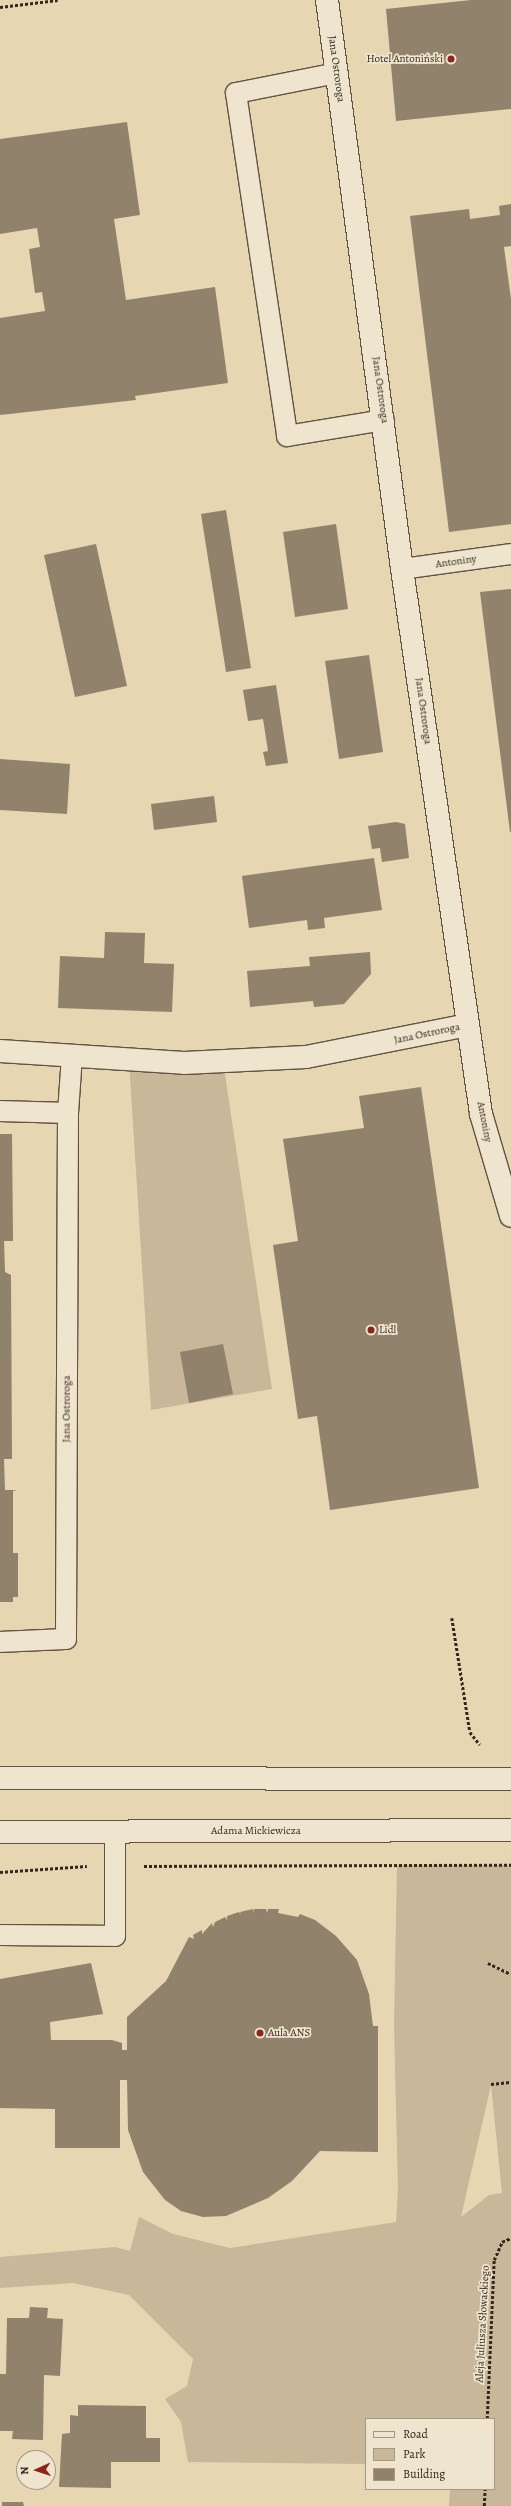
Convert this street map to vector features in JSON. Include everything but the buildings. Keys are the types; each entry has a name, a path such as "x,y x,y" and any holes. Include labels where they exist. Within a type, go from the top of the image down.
{"street":[{"name":"Jana Ostroroga","path":"0,1051 184,1063 306,1057 468,1025 402,569 384,420 327,0"},
{"name":"Antoniny","path":"468,1025 482,1120 511,1216"},
{"path":"0,1778 511,1779"},
{"name":"Adama Mickiewicza","path":"0,1832 511,1830"}],"lane":[{"path":"337,73 236,93 287,436 384,420"},
{"name":"Antoniny","path":"402,569 511,554"},
{"name":"Jana Ostroroga","path":"0,1642 66,1639 68,1113 72,1056"},
{"path":"0,1111 68,1113"},
{"path":"0,1935 115,1936 115,1832"}],"path":[{"path":"0,7 58,0"},
{"path":"452,1618 470,1732 480,1745"},
{"path":"0,1872 53,1865 511,1865"},
{"path":"488,1962 511,1974"},
{"path":"491,2084 511,2082"},
{"name":"Aleja Juliusza Słowackiego","path":"487,2418 494,2260 502,2242 511,2238"},
{"path":"484,2506 485,2490"}],"green space":[{"path":"129,1060 223,1061 272,1389 151,1410"},
{"path":"397,1865 511,1865 511,2506 449,2506 450,2490 495,2490 495,2418 365,2418 365,2464 188,2462 181,2422 165,2399 187,2386 193,2359 129,2295 73,2283 0,2288 0,2257 115,2247 130,2251 139,2217 173,2234 230,2248 396,2222 398,2190 394,2024","holes":["491,2085 502,2193 489,2195 461,2217"]}],"place":[{"name":"Hotel Antoniński","path":"451,59"},
{"name":"Lidl","path":"371,1330"},
{"name":"Aula ANS","path":"260,2033"}]}
